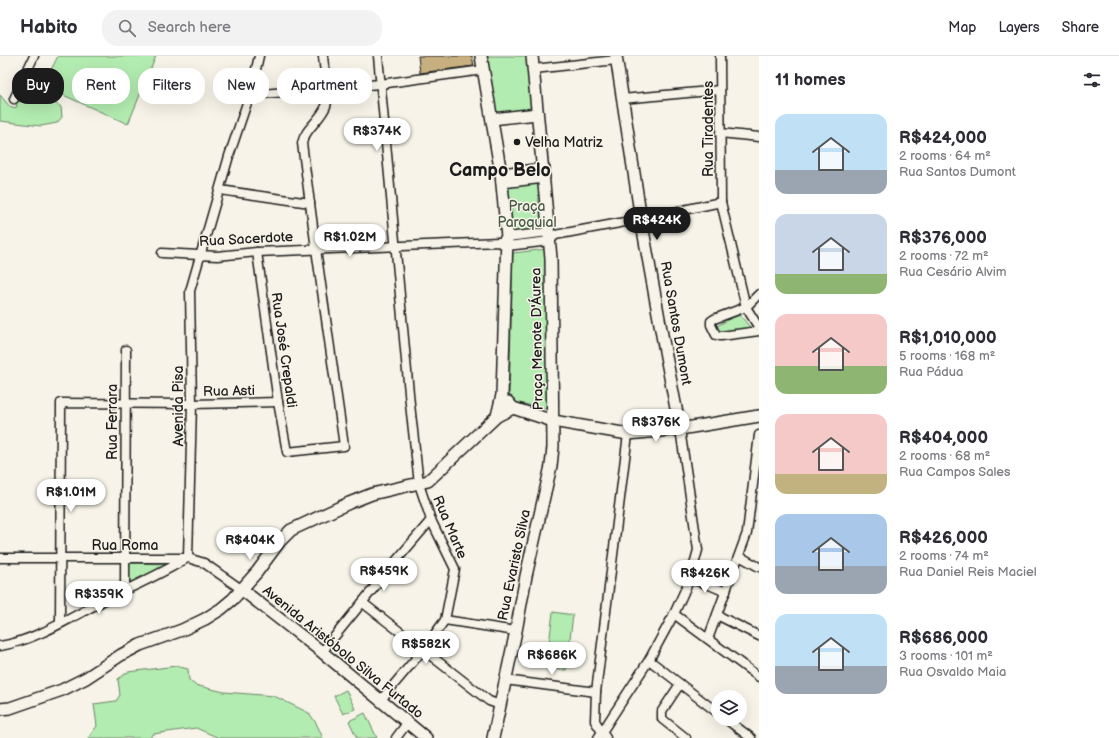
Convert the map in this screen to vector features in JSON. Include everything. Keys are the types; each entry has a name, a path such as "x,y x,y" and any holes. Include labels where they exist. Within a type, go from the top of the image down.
{"street":[{"path":"28,68 34,56"},
{"name":"Avenida Pisa","path":"256,68 259,56"},
{"path":"323,56 324,68"},
{"name":"Rua Marte","path":"378,56 410,404 419,484 431,520 455,569 445,620 423,650 380,700"},
{"name":"Praça Menote D'Áurea","path":"481,56 501,178 505,242 502,395 513,408 553,421 551,236 532,56"},
{"name":"Rua Tiradentes","path":"720,56 721,202 746,307 759,328"},
{"path":"534,68 616,58"},
{"name":"Rua Santos Dumont","path":"616,58 641,219 680,429"},
{"path":"372,85 483,70"},
{"path":"622,99 720,90"},
{"name":"Avenida Pisa","path":"188,558 192,404 190,291 229,156 247,104"},
{"path":"316,249 302,143 304,135 322,112 326,104"},
{"path":"492,116 537,114"},
{"path":"720,133 759,137"},
{"path":"501,178 544,173"},
{"path":"220,190 310,203"},
{"path":"505,242 551,236 721,202"},
{"name":"Rua Sacerdote","path":"162,253 217,256 316,249 505,242"},
{"name":"Rua José Crepaldi","path":"257,252 278,402 287,452 344,446 316,249"},
{"path":"759,294 746,307 714,319 711,325 716,335 721,336 759,331"},
{"name":"Rua Ferrara","path":"125,590 126,350"},
{"path":"497,416 502,395"},
{"name":"Rua Asti","path":"61,558 61,403 192,404 278,402"},
{"path":"0,709 10,708 62,690 86,678 121,655 140,645 182,630 205,619 221,609 241,589 257,572 291,530 372,494 428,481 497,416 513,408"},
{"path":"553,421 628,434 680,429 759,416"},
{"name":"Rua Evaristo Silva","path":"493,738 526,576 551,466 553,421"},
{"path":"602,736 649,660 674,614 690,579 698,550 680,429"},
{"path":"602,736 594,721 596,692 628,434"},
{"path":"708,640 747,534 755,499 759,435"},
{"path":"322,652 431,520"},
{"path":"739,556 759,567"},
{"name":"Rua Roma","path":"0,558 188,558 204,563 241,589"},
{"path":"60,623 61,558"},
{"path":"0,646 12,644 60,623 125,590 165,572 188,558"},
{"path":"690,579 726,592"},
{"name":"Avenida Aristóbolo Silva Furtado","path":"241,589 322,652 426,738"},
{"path":"363,603 489,701 500,705"},
{"path":"674,614 759,677"},
{"path":"717,615 759,636"},
{"path":"445,620 516,631"},
{"path":"649,660 711,708"},
{"path":"506,680 596,692"},
{"path":"680,684 662,711 662,719 686,738"},
{"path":"396,738 408,722"},
{"path":"735,726 751,738"}],"green space":[{"path":"58,56 156,56 151,68 138,68 138,100 128,124 83,104 130,104 130,68 72,68 72,99 64,95 64,68 52,68"},
{"path":"485,56 527,56 532,110 497,114 494,111"},
{"path":"0,95 11,108 17,107 16,104 56,104 61,107 62,117 57,123 41,126 0,121"},
{"name":"Praça Paroquial","path":"539,179 546,230 512,234 506,183"},
{"path":"548,249 548,409 509,401 513,253"},
{"path":"740,315 753,331 722,335 714,328 727,320"},
{"path":"128,563 171,564 127,586"},
{"path":"553,612 573,615 566,670 546,668"},
{"path":"176,666 188,669 189,680 195,685 224,692 274,696 309,713 316,723 323,738 219,738 196,728 153,734 150,738 88,738 97,726 94,704 116,701 120,695 118,679 128,672"},
{"path":"346,690 355,709 343,714 334,696"},
{"path":"365,713 377,738 357,738 349,721"}],"building":[{"path":"418,56 472,56 474,66 420,73"}],"place":[{"name":"Velha Matriz","path":"517,142"}],"district":[{"name":"Campo Belo","path":"500,170"}]}
